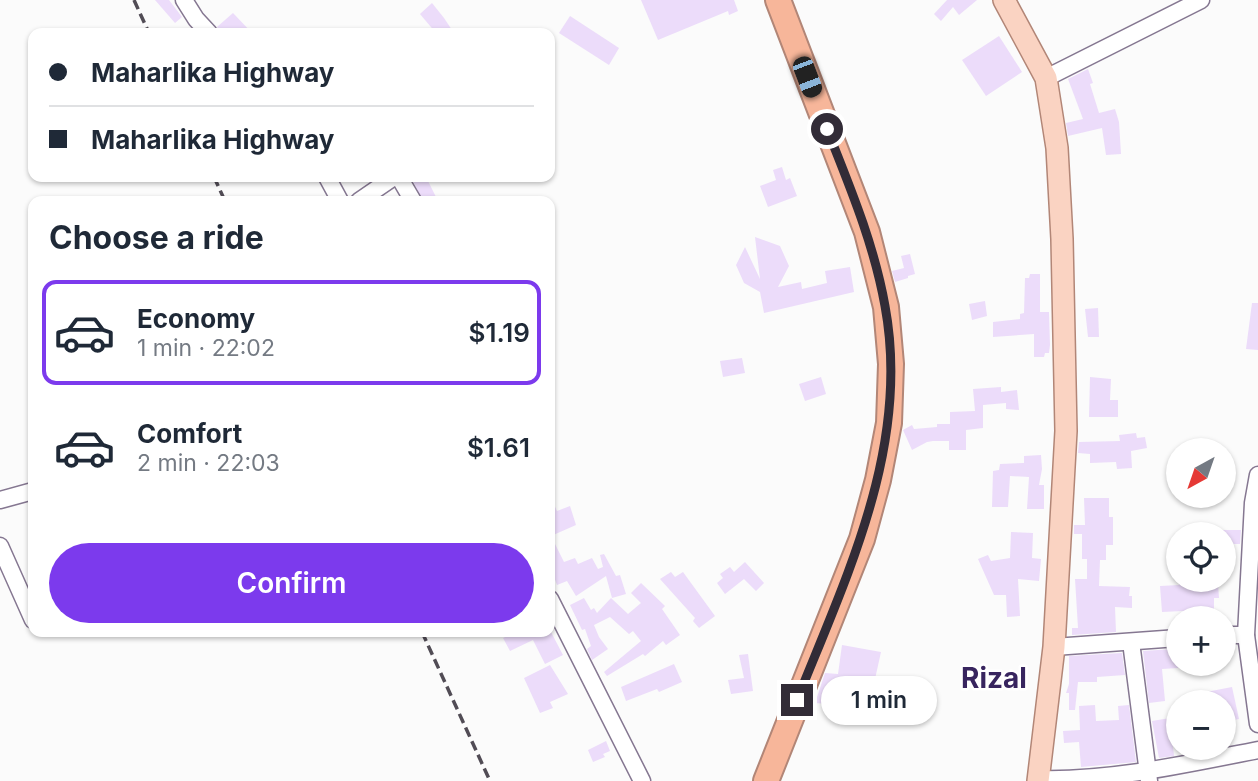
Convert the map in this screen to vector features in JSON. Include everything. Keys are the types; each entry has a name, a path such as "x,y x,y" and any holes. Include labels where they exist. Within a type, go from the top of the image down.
{"highway":[{"path":"766,781 862,539 878,480 889,423 891,364 886,307 867,232 778,0"}],"main road":[{"path":"1004,0 1046,78 1057,148 1062,239 1066,417 1054,647 1038,780"}],"street":[{"path":"184,0 204,28"},
{"path":"1046,78 1201,0"},
{"path":"366,196 387,182"},
{"path":"1258,475 1246,635 1258,724"},
{"path":"0,500 28,492"},
{"path":"0,546 28,609"},
{"path":"555,608 642,781"},
{"path":"1236,635 1246,635"},
{"path":"1054,647 1166,639"},
{"path":"1131,642 1149,776"},
{"path":"1038,780 1149,776 1258,750"}],"building":[{"path":"155,0 169,0 182,17 175,23"},
{"path":"641,0 734,0 738,11 729,15 728,11 658,40"},
{"path":"947,0 977,0 959,15 953,7 941,21 934,14"},
{"path":"432,3 451,28 432,28 420,14"},
{"path":"233,13 247,28 218,28"},
{"path":"570,16 619,48 609,65 559,33"},
{"path":"999,36 1022,72 986,96 962,60"},
{"path":"1088,69 1099,113 1115,109 1119,122 1121,154 1106,155 1102,128 1068,136 1066,123 1083,119 1068,79"},
{"path":"782,167 786,180 790,178 797,196 768,207 760,186 776,180 773,170"},
{"path":"414,182 428,182 436,196 420,196"},
{"path":"755,237 780,246 789,266 778,287 801,282 802,289 827,283 825,271 850,267 854,292 764,313 760,292 744,283 736,265 745,247 760,279"},
{"path":"910,254 915,274 895,282 892,271 904,268 901,256"},
{"path":"1030,274 1040,274 1040,312 1049,312 1050,345 1049,353 1045,353 1044,357 1034,357 1034,334 993,337 993,322 1020,319 1020,314 1024,313 1025,278 1029,278"},
{"path":"985,301 987,316 972,320 969,304"},
{"path":"1252,303 1258,303 1258,350 1246,349"},
{"path":"1098,308 1099,337 1088,337 1085,309"},
{"path":"742,358 745,373 723,377 720,361"},
{"path":"821,377 826,394 805,401 799,384"},
{"path":"1090,377 1111,379 1110,400 1118,400 1118,417 1089,417"},
{"path":"1001,387 1001,392 1017,390 1019,410 1006,409 1006,403 983,405 983,428 966,430 966,450 949,450 949,441 933,441 912,450 903,430 912,425 914,429 950,424 950,412 975,411 973,389"},
{"path":"1136,433 1137,438 1145,437 1147,448 1131,451 1132,468 1117,469 1116,462 1090,463 1090,454 1078,453 1079,442 1120,441 1119,435"},
{"path":"1041,455 1039,485 1044,485 1044,509 1027,509 1029,477 1010,476 1008,507 992,507 993,471 999,470 1000,464 1024,463 1024,456"},
{"path":"1084,498 1109,498 1109,517 1113,517 1113,545 1106,545 1106,560 1100,560 1099,586 1130,587 1129,596 1132,596 1132,608 1115,607 1116,632 1072,635 1072,628 1078,628 1075,579 1087,579 1087,559 1082,559 1082,534 1074,534 1074,525 1085,525"},
{"path":"570,506 576,525 555,534 555,507 557,511"},
{"path":"1236,530 1241,530 1240,544 1236,544"},
{"path":"1011,532 1033,533 1032,558 1041,559 1039,581 1018,579 1020,616 1007,617 1006,595 994,595 978,559 988,555 991,561 1010,558"},
{"path":"555,544 564,562 575,558 578,564 592,558 598,569 603,567 600,555 604,554 616,576 620,575 626,594 612,598 606,576 576,596 567,581 557,585"},
{"path":"745,562 764,583 756,591 744,579 725,594 717,583 723,578 720,574 730,567 734,572"},
{"path":"671,572 675,577 683,572 715,616 699,628 693,621 695,618 660,579"},
{"path":"641,583 665,606 662,609 680,635 666,645 663,641 645,656 643,654 607,676 604,672 641,641 633,631 629,634 610,617 594,625 608,649 592,660 587,649 591,646 585,629 582,630 570,605 584,598 591,610 594,608 597,613 611,598 628,614 641,603 631,593"},
{"path":"1160,586 1166,586 1166,592 1219,592 1219,598 1214,598 1214,606 1166,606 1166,612 1162,612"},
{"path":"554,637 563,655 545,664 533,640 510,651 503,638"},
{"path":"842,645 881,652 875,679 883,680 882,692 869,691 868,714 841,712 841,705 815,703 825,673 838,674"},
{"path":"1166,649 1166,669 1162,669 1165,701 1149,703 1143,651"},
{"path":"1122,653 1125,675 1097,677 1097,682 1078,682 1075,710 1069,710 1069,693 1066,693 1069,684 1069,656"},
{"path":"748,654 753,691 731,694 728,680 744,678 739,655"},
{"path":"674,664 682,682 626,701 621,687"},
{"path":"550,665 568,694 550,702 553,708 540,713 524,678"},
{"path":"1095,705 1096,721 1119,720 1118,706 1129,705 1136,762 1081,767 1079,742 1064,743 1063,731 1080,730 1079,706"},
{"path":"1166,719 1166,757 1159,758 1152,721"},
{"path":"606,741 610,751 603,754 605,757 593,762 588,750"}],"railway":[{"path":"134,0 147,28"},
{"path":"216,182 223,196"},
{"path":"424,637 490,781"}],"district":[{"name":"Rizal","path":"994,678"}],"route":[{"path":"797,700 862,539 878,480 889,423 891,364 886,307 867,232 827,129"}]}
